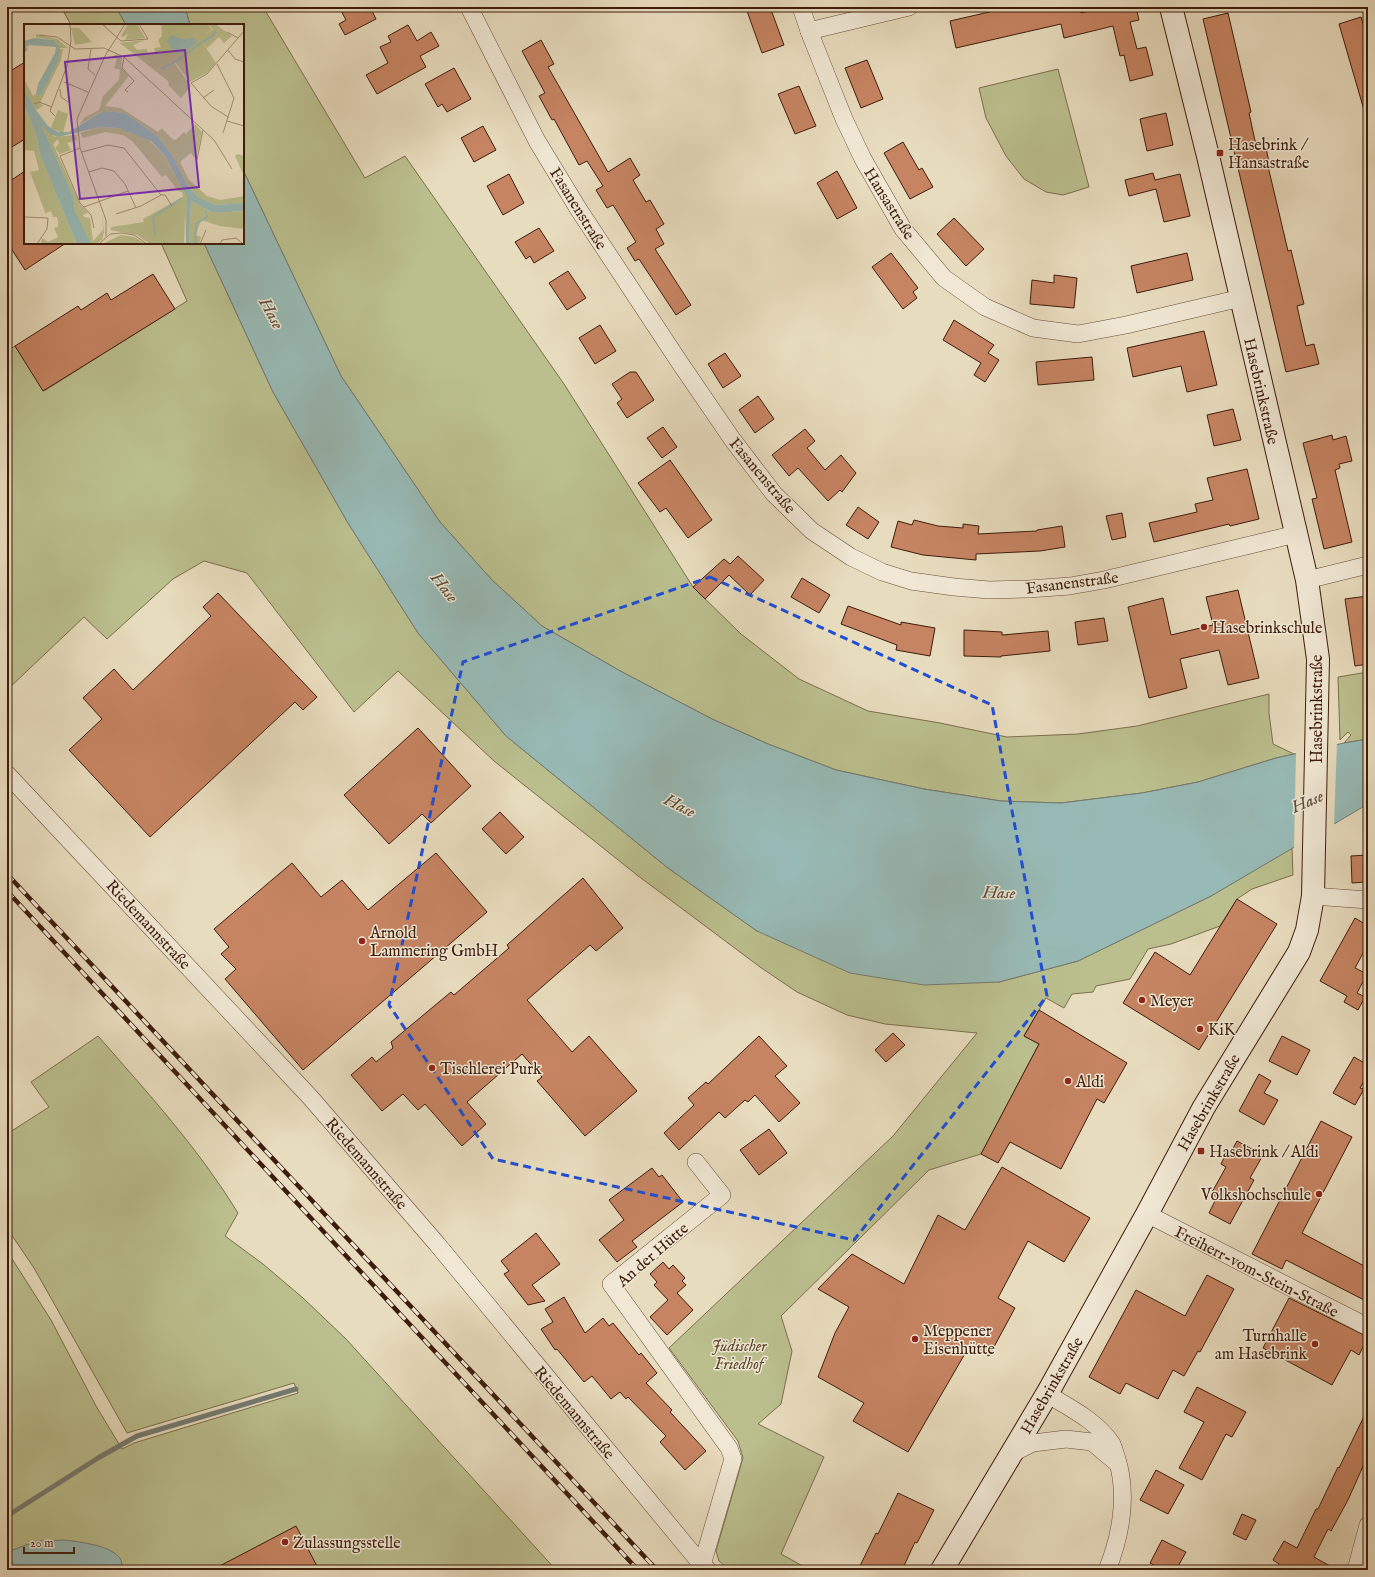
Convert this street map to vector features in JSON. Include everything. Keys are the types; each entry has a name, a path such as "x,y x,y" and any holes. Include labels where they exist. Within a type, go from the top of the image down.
{"street":[{"name":"Fasanenstraße","path":"469,7 537,141 579,210 719,419 774,494 812,531 851,557 882,572 911,581 989,590 1028,589 1070,586 1104,580 1296,534"},
{"name":"Hansastraße","path":"801,7 809,31 844,118 863,159 903,229 944,278 985,307 1033,328 1078,334 1126,325 1240,298"},
{"path":"809,31 909,7"},
{"name":"Hasebrinkstraße","path":"942,1570 1046,1394 1147,1214 1204,1106 1299,952 1307,930 1313,896 1318,659 1307,580 1171,7"},
{"path":"1307,580 1368,565"},
{"name":"Riedemannstraße","path":"7,774 310,1097 437,1244 705,1567"},
{"path":"1313,896 1368,900"},
{"name":"An der Hütte","path":"696,1162 722,1195 611,1284 729,1448 733,1459 705,1567"},
{"name":"Freiherr-vom-Stein-Straße","path":"1147,1214 1368,1328"},
{"path":"1046,1394 1093,1423 1112,1445 1121,1472 1122,1512 1115,1550 1107,1570"},
{"path":"1011,1454 1033,1443 1066,1439 1092,1442 1119,1466"},
{"path":"1356,1570 1368,1526"}],"highlighted area":[{"path":"710,577 992,705 1047,996 854,1240 493,1159 389,1005 463,662"}],"green space":[{"path":"61,7 116,7 125,24 70,24"},
{"path":"185,7 263,7 365,178 405,156 564,384 693,587 741,634 799,679 868,711 940,723 1007,737 1078,734 1137,726 1269,694 1269,713 1273,744 1294,754 1198,782 1142,793 1061,803 1001,801 924,789 836,770 768,744 712,719 622,672 542,626 492,580 440,522 341,376 244,172 244,24 190,24"},
{"path":"1058,69 1089,187 1063,195 1046,192 1024,179 1006,156 986,118 979,88"},
{"name":"Jüdischer Friedhof","path":"161,244 204,244 273,392 348,523 418,633 506,736 668,868 757,931 999,982 1078,961 1211,896 1292,848 1293,875 1252,889 1237,899 1220,926 1171,944 1148,949 1130,979 1096,986 1093,992 1072,994 1064,1008 1046,998 1024,1036 1039,1044 981,1154 929,1170 781,1316 792,1351 781,1404 758,1424 824,1457 781,1554 810,1570 730,1570 719,1561 716,1551 743,1458 738,1441 669,1348 893,1136 977,1033 885,1024 847,1015 797,992 760,967 637,875 494,761 398,671 354,712 247,573 204,561 173,579 107,639 84,617 7,690 7,351 15,346 44,391 187,301"},
{"path":"1368,672 1368,739 1344,743 1351,735 1348,732 1340,740 1338,677"},
{"path":"98,1036 172,1122 223,1189 238,1213 225,1236 263,1264 303,1298 346,1339 556,1570 7,1570 7,1251 51,1320 96,1406 122,1449 134,1443 298,1393 294,1383 127,1433 34,1268 7,1228 7,1134 49,1107 31,1082"}],"water":[{"path":"116,7 185,7 190,24 125,24"},
{"name":"Hase","path":"244,172 341,376 440,522 492,580 542,626 622,672 712,719 768,744 836,770 924,789 1001,801 1061,803 1142,793 1198,782 1276,758 1368,739 1368,804 1211,896 1078,961 999,982 924,985 850,973 757,931 668,868 506,736 418,633 348,523 273,392 204,244 244,244"},
{"path":"64,1540 95,1545 111,1551 121,1560 123,1570 7,1570 7,1552 37,1541"}],"pier":[{"path":"1337,742 1334,825 1294,849 1296,751"}],"building":[{"path":"339,7 370,7 376,19 345,35 339,24 346,20"},
{"path":"757,7 770,7 784,45 762,53 747,11"},
{"path":"1011,7 1079,7 1081,13 1107,7 1136,7 1139,20 1130,22 1137,49 1146,47 1153,75 1130,81 1124,55 1120,56 1113,26 1064,38 1061,24 956,48 950,21"},
{"path":"1228,13 1251,112 1249,113 1257,150 1266,148 1269,162 1267,162 1288,251 1291,250 1304,304 1297,306 1306,346 1314,344 1319,364 1286,372 1203,19"},
{"path":"1361,17 1368,40 1368,110 1364,110 1339,24"},
{"path":"408,25 417,41 431,32 439,46 420,56 426,67 377,94 366,75 388,63 380,47 391,42 388,36"},
{"path":"541,40 554,64 548,67 608,172 630,158 640,175 633,180 646,202 650,200 664,224 656,229 664,244 655,249 691,305 676,315 639,259 635,261 627,248 636,242 613,205 607,208 596,190 603,186 587,161 579,165 554,119 552,120 539,96 545,93 522,51"},
{"path":"867,60 883,99 861,108 845,68"},
{"path":"24,63 24,140 7,150 7,73"},
{"path":"454,68 471,99 447,112 442,104 438,107 425,84"},
{"path":"799,86 816,126 795,134 778,94"},
{"path":"1166,113 1173,145 1147,151 1140,119"},
{"path":"483,126 496,150 474,162 461,138"},
{"path":"903,142 919,170 922,168 933,187 910,199 884,153"},
{"path":"837,171 857,208 837,219 817,183"},
{"path":"24,172 24,244 64,244 25,270 7,242 7,183"},
{"path":"1153,173 1155,180 1180,174 1190,216 1164,222 1156,189 1129,196 1125,180"},
{"path":"509,174 524,203 503,215 487,186"},
{"path":"954,218 984,249 966,266 937,234"},
{"path":"539,228 554,251 534,263 530,256 526,259 515,242"},
{"path":"891,253 918,288 913,292 917,298 903,309 872,267"},
{"path":"1187,253 1193,280 1137,293 1131,266"},
{"path":"568,271 586,298 567,310 549,283"},
{"path":"153,274 175,309 43,391 15,346 78,306 81,310 107,293 111,300"},
{"path":"1054,275 1077,278 1074,308 1030,304 1032,280 1054,283"},
{"path":"954,320 994,345 988,353 999,360 985,382 974,375 981,363 943,340"},
{"path":"600,325 616,351 595,364 579,338"},
{"path":"1204,331 1217,385 1187,392 1181,366 1133,377 1127,348"},
{"path":"725,353 741,376 723,388 708,364"},
{"path":"1092,357 1094,380 1038,385 1036,362"},
{"path":"630,372 636,372 654,400 627,418 617,403 622,399 612,384"},
{"path":"758,396 774,419 755,433 739,410"},
{"path":"1233,409 1241,440 1214,446 1207,415"},
{"path":"663,427 677,447 662,458 647,438"},
{"path":"805,429 815,441 807,448 825,470 841,455 856,473 842,492 840,490 828,501 798,468 789,476 772,455"},
{"path":"1332,435 1333,440 1346,436 1352,461 1339,464 1340,468 1335,470 1352,542 1324,549 1312,499 1317,498 1303,443"},
{"path":"670,460 712,520 688,538 666,508 660,512 638,483"},
{"path":"1247,469 1259,519 1230,526 1229,524 1154,542 1149,523 1197,512 1195,504 1213,500 1207,478"},
{"path":"858,507 879,522 868,539 846,525"},
{"path":"1122,513 1126,537 1112,540 1106,516"},
{"path":"914,520 938,526 963,528 963,524 979,526 978,534 1037,531 1062,526 1065,547 1040,551 976,554 976,560 923,555 891,547 898,521 912,525"},
{"path":"738,556 764,580 750,595 729,575 705,599 693,587 724,559 730,564"},
{"path":"802,578 830,595 819,613 791,597"},
{"path":"1238,590 1259,678 1228,685 1219,650 1180,659 1187,688 1149,698 1128,607 1163,598 1171,635 1213,625 1206,597"},
{"path":"218,593 317,697 303,710 295,702 150,837 69,750 102,719 83,698 114,669 133,690 211,616 203,607"},
{"path":"1368,596 1368,664 1355,666 1345,599"},
{"path":"848,606 901,625 901,622 935,628 930,656 896,650 897,645 841,624"},
{"path":"1104,618 1108,641 1078,645 1075,622"},
{"path":"964,630 1002,632 1002,635 1048,631 1050,651 1001,657 964,656"},
{"path":"418,728 471,786 431,823 422,814 389,844 344,795"},
{"path":"500,812 524,837 506,854 482,829"},
{"name":"Arnold Lammering GmbH","path":"436,853 487,912 303,1070 225,979 236,969 221,954 229,947 214,929 292,863 321,897 342,880 368,910"},
{"path":"1368,855 1368,879 1365,879 1366,882 1352,883 1351,856"},
{"path":"583,878 623,928 596,951 590,945 527,1000 572,1052 589,1036 637,1091 585,1136 537,1081 542,1077 522,1054 467,1102 486,1124 462,1146 425,1104 418,1110 403,1094 382,1111 351,1075 372,1057 376,1062 393,1048 391,1042 451,992 454,995 509,948 507,945"},
{"path":"1237,899 1277,924 1199,1050 1123,1003 1155,952 1190,975"},
{"path":"1355,918 1368,926 1368,944 1355,968 1367,974 1357,993 1365,997 1358,1010 1344,1002 1347,996 1320,981"},
{"name":"Aldi","path":"1039,1010 1127,1063 1104,1103 1097,1099 1061,1169 1010,1142 998,1163 981,1154 1039,1044 1024,1036"},
{"path":"893,1033 905,1045 886,1062 875,1050"},
{"path":"759,1036 787,1066 775,1076 800,1103 779,1122 755,1095 748,1102 745,1100 725,1118 719,1112 679,1150 664,1133 694,1105 688,1098 706,1082 708,1084"},
{"path":"1282,1036 1310,1050 1297,1075 1269,1061"},
{"path":"1354,1057 1368,1065 1368,1074 1360,1088 1364,1089 1355,1105 1333,1093"},
{"path":"1259,1074 1271,1081 1264,1093 1278,1100 1264,1125 1239,1111"},
{"path":"1321,1121 1352,1137 1302,1233 1368,1268 1368,1302 1286,1260 1282,1269 1252,1254"},
{"path":"769,1129 787,1153 759,1175 740,1150"},
{"path":"1237,1141 1263,1155 1250,1178 1254,1180 1230,1224 1209,1213 1217,1197 1211,1194 1226,1167 1221,1164 1227,1152 1230,1154"},
{"name":"Meppener Eisenhütte","path":"1002,1167 1090,1218 1064,1262 1028,1241 998,1298 1015,1308 989,1356 970,1345 908,1452 853,1421 864,1403 818,1377 835,1333 849,1307 818,1289 852,1254 904,1284 938,1215 965,1230"},
{"path":"652,1168 659,1177 662,1175 683,1202 632,1241 637,1247 617,1262 599,1240 624,1220 609,1200"},
{"path":"536,1233 560,1264 532,1285 545,1301 528,1305 504,1274 509,1271 501,1261"},
{"path":"663,1262 669,1269 673,1265 685,1278 682,1281 686,1285 677,1293 693,1310 667,1335 650,1317 668,1300 654,1285 657,1282 650,1274"},
{"path":"1207,1275 1234,1289 1200,1352 1198,1351 1184,1376 1173,1370 1158,1399 1126,1383 1120,1394 1089,1377 1136,1290 1185,1316"},
{"path":"564,1297 585,1333 603,1318 609,1326 613,1323 639,1355 641,1353 657,1373 646,1383 672,1410 670,1412 706,1451 685,1470 660,1442 666,1436 628,1397 626,1399 620,1392 611,1399 592,1376 584,1382 557,1349 555,1350 541,1329 553,1322 545,1309"},
{"name":"Turnhalle am Hasebrink","path":"1289,1298 1368,1337 1359,1355 1351,1350 1332,1385 1263,1348"},
{"path":"1197,1387 1246,1412 1232,1437 1226,1434 1202,1480 1179,1468 1204,1422 1184,1412"},
{"path":"1368,1408 1368,1455 1348,1500 1331,1531 1328,1529 1314,1557 1337,1570 1276,1570 1279,1564 1273,1560 1284,1541 1297,1548 1338,1467 1339,1468"},
{"path":"1156,1470 1184,1485 1168,1514 1140,1500"},
{"path":"898,1493 934,1510 917,1543 915,1542 902,1570 858,1570 876,1533 878,1534"},
{"path":"1242,1514 1256,1520 1246,1540 1233,1534"},
{"name":"Zulassungsstelle","path":"296,1526 319,1570 212,1570"},
{"path":"1162,1540 1186,1552 1176,1570 1163,1570 1150,1563"}],"waterway":[{"path":"7,1516 98,1458 137,1436 296,1389"}],"railway":[{"path":"7,874 657,1570"},
{"path":"7,891 638,1570"}],"place":[{"name":"Hasebrink / Hansastraße","path":"1220,153"},
{"name":"Hasebrinkschule","path":"1204,627"},
{"name":"Arnold Lammering GmbH","path":"362,941"},
{"name":"Meyer","path":"1142,1000"},
{"name":"KiK","path":"1200,1029"},
{"name":"Tischlerei Purk","path":"432,1068"},
{"name":"Aldi","path":"1068,1081"},
{"name":"Hasebrink / Aldi","path":"1201,1151"},
{"name":"Volkshochschule","path":"1319,1194"},
{"name":"Meppener Eisenhütte","path":"915,1339"},
{"name":"Turnhalle am Hasebrink","path":"1315,1344"},
{"name":"Zulassungsstelle","path":"285,1542"}]}
